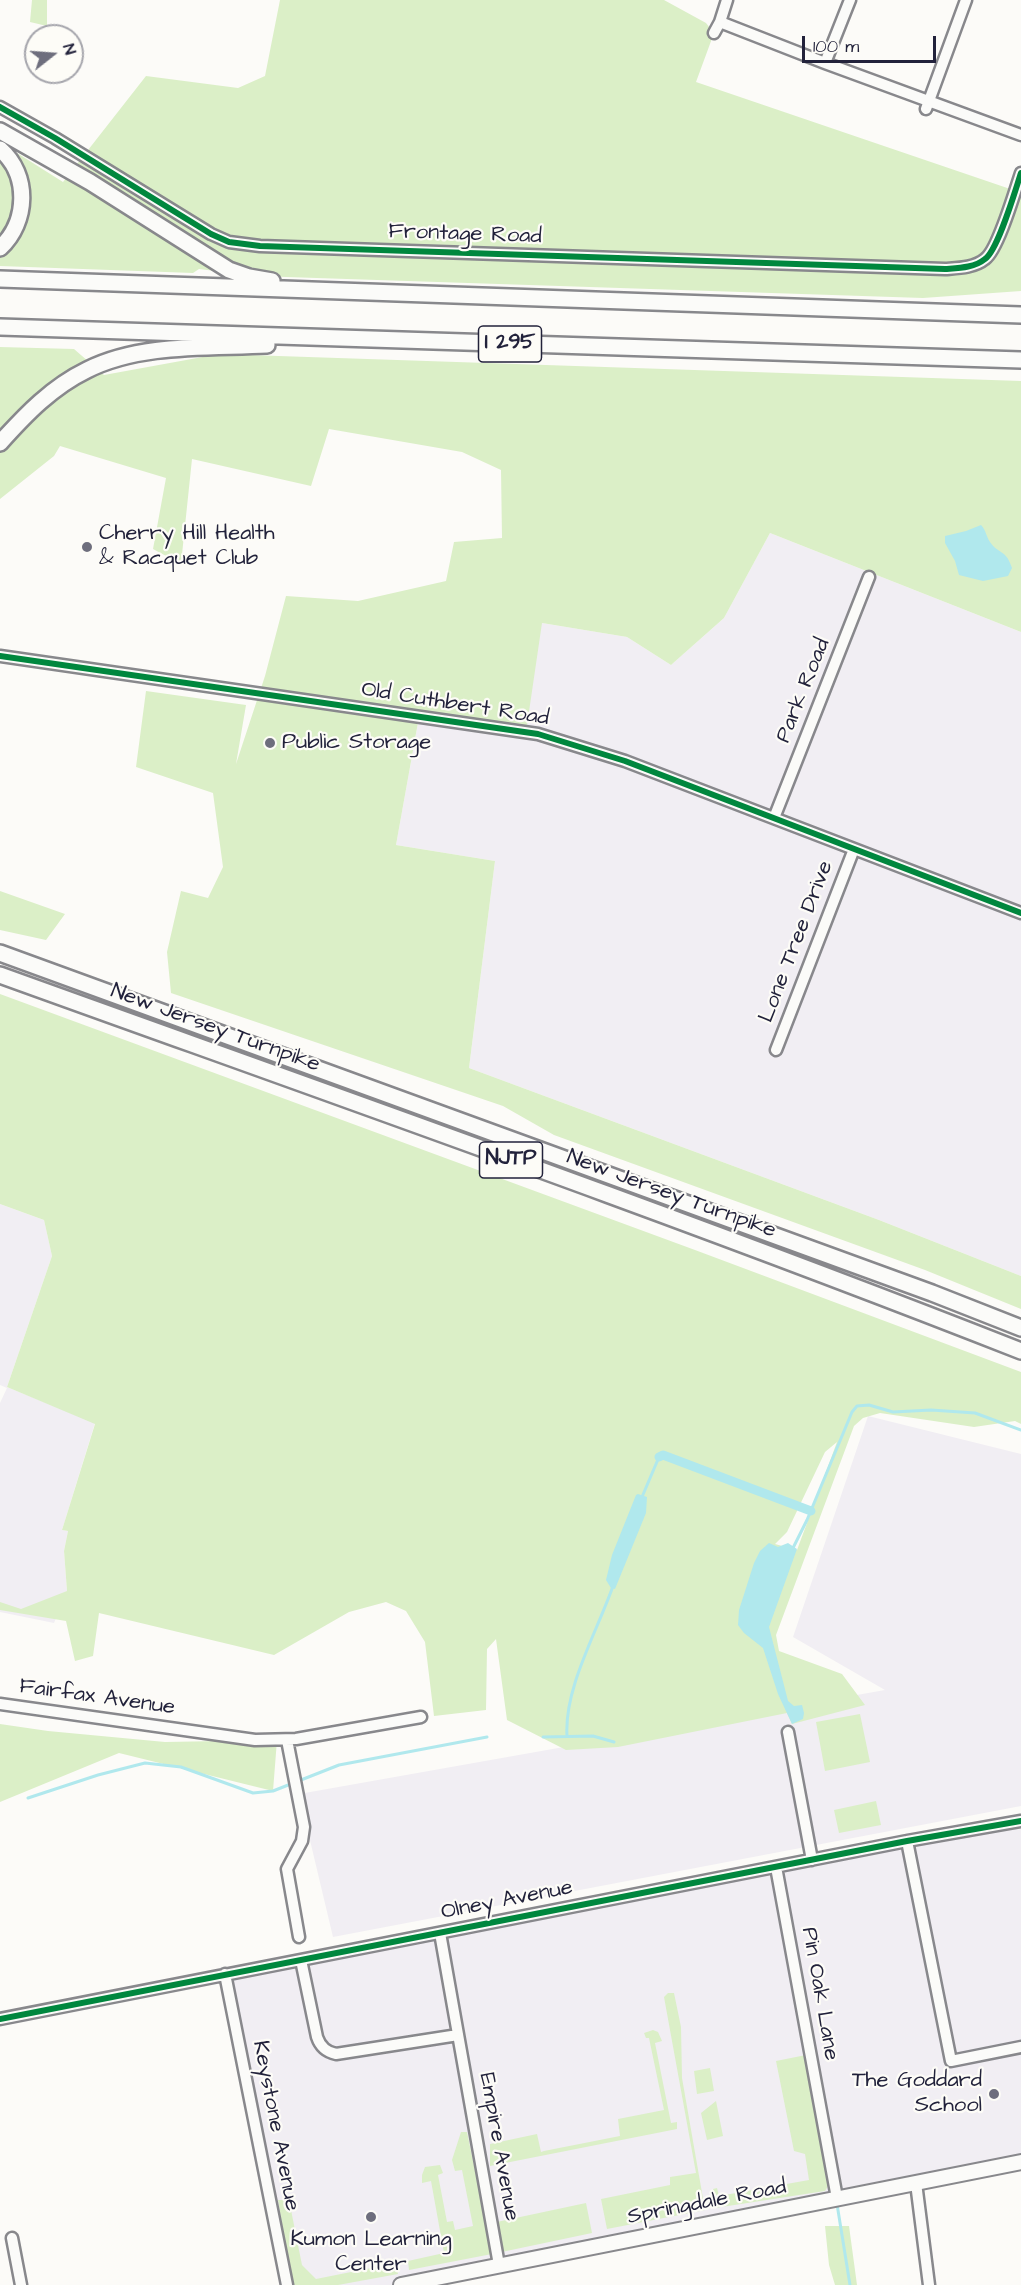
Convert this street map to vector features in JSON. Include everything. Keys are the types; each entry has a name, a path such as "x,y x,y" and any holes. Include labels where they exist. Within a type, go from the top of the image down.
{"highway":[{"path":"0,130 90,182 230,270 267,281 368,292"},
{"path":"0,148 14,165 22,194 19,221 14,233 0,248"},
{"name":"I 295","path":"0,279 1021,315"},
{"name":"I 295","path":"0,327 1021,360"},
{"path":"0,443 27,413 63,384 99,364 129,356 182,349 422,341"},
{"name":"New Jersey Turnpike","path":"0,953 932,1293 1021,1328"},
{"name":"New Jersey Turnpike","path":"0,975 907,1306 1021,1351"}],"main road":[{"name":"Springdale Road","path":"401,2285 1021,2162"}],"street":[{"path":"714,33 727,0"},
{"path":"825,63 850,0"},
{"path":"927,105 966,0"},
{"path":"720,22 927,105 1021,135"},
{"name":"Frontage Road","path":"0,107 55,138 211,234 229,242 260,246 945,270 966,267 987,258 994,247 1021,173"},
{"name":"Park Road","path":"774,818 869,577"},
{"name":"Old Cuthbert Road","path":"0,656 538,734 625,761 1021,913"},
{"name":"Lone Tree Drive","path":"776,1050 854,849"},
{"name":"Fairfax Avenue","path":"0,1704 255,1740 287,1740 421,1717"},
{"path":"789,1732 812,1860"},
{"path":"287,1740 304,1827 302,1841 288,1865 288,1879 299,1936"},
{"name":"Olney Avenue","path":"0,2019 907,1841 1021,1821"},
{"path":"907,1841 951,2061 1021,2047"},
{"name":"Pin Oak Lane","path":"776,1867 837,2199"},
{"name":"Empire Avenue","path":"440,1933 499,2265"},
{"path":"301,1959 317,2037 329,2052 336,2054 458,2035"},
{"name":"Keystone Avenue","path":"225,1974 286,2285"},
{"path":"916,2183 929,2285"},
{"path":"12,2238 21,2285"}],"shaded area":[{"path":"770,533 1021,632 1021,1276 879,1220 469,1068 495,861 396,845 419,717 542,623 627,637 671,665 724,618"},
{"path":"0,1204 44,1220 52,1256 7,1387 95,1423 62,1530 68,1531 64,1551 67,1591 54,1623 0,1612 0,1403 7,1388 0,1385"},
{"path":"868,1416 1021,1454 1021,1806 333,1937 299,1794 885,1690 793,1637"},
{"path":"1021,1822 1021,2162 400,2285 287,2285 225,1974"}],"green space":[{"path":"32,0 47,0 47,24 30,22"},
{"path":"280,0 664,0 706,23 714,33 696,82 1019,192 1021,189 1021,291 923,298 256,276 199,269 193,273 0,266 0,154 17,153 63,182 146,76 238,88 265,76"},
{"path":"0,347 74,349 104,375 219,354 1021,381 1021,632 770,533 724,618 671,665 627,637 542,623 526,732 419,717 396,845 495,861 469,1068 879,1220 1021,1276 1021,1309 925,1270 554,1135 503,1106 171,993 167,952 181,891 208,898 223,867 213,793 136,767 146,691 246,705 236,764 265,676 286,596 358,601 446,581 454,542 502,538 501,470 462,452 329,429 311,486 192,459 181,564 153,549 166,478 60,446 54,456 0,499"},
{"path":"0,891 65,914 46,940 0,930"},
{"path":"0,994 1021,1372 1021,1424 1015,1421 974,1427 880,1413 863,1418 854,1426 776,1635 779,1651 842,1674 865,1705 792,1724 787,1713 618,1747 566,1750 507,1720 496,1639 487,1649 486,1710 434,1716 425,1642 406,1611 386,1602 349,1612 274,1655 99,1613 93,1656 75,1661 66,1621 0,1610 0,1602 21,1609 67,1591 64,1551 68,1531 62,1530 95,1424 7,1387 52,1256 44,1220 0,1204","holes":["837,1442 797,1550 775,1544 787,1532 825,1452"]},
{"path":"860,1714 870,1762 825,1771 816,1722"},
{"path":"0,1724 165,1742 277,1740 273,1791 119,1753 0,1802"},
{"path":"876,1801 881,1825 839,1833 834,1810"},
{"path":"668,1993 674,1993 681,2027 682,2078 705,2210 607,2229 601,2199 670,2185 670,2177 696,2173 664,1997"},
{"path":"653,2030 658,2032 662,2041 655,2043 671,2123 677,2122 677,2129 490,2166 490,2144 537,2134 541,2152 620,2136 618,2119 664,2110 649,2038 646,2038 644,2033"},
{"path":"806,2055 830,2183 825,2191 715,2208 713,2189 717,2188 719,2196 809,2180 805,2154 794,2151 776,2061"},
{"path":"710,2068 714,2091 697,2094 694,2071"},
{"path":"716,2101 723,2136 707,2140 701,2113"},
{"path":"461,2132 467,2132 492,2254 409,2270 408,2261 444,2253 431,2181 422,2183 425,2167 440,2165 443,2173 438,2175 447,2222 453,2221 455,2230 473,2226 462,2170 455,2171 452,2160"},
{"path":"278,2200 289,2200 302,2265 316,2279 396,2263 398,2274 338,2285 292,2285"},
{"path":"586,2203 592,2233 497,2253 492,2223"},
{"path":"825,2226 849,2226 857,2285 835,2285 829,2265"}],"water":[{"path":"981,525 990,542 1010,562 1012,568 1008,576 983,581 959,575 955,561 945,543 945,536"},
{"path":"638,1494 647,1497 646,1513 615,1589 611,1588 606,1580 612,1555"},
{"path":"769,1543 778,1547 788,1543 797,1549 769,1627 788,1701 794,1706 802,1705 804,1713 803,1719 792,1724 778,1694 763,1648 744,1633 738,1625 739,1610 754,1563 760,1551"}],"waterway":[{"path":"793,1548 852,1412 857,1406 869,1405 893,1412 931,1410 975,1413 1021,1430"},
{"path":"659,1457 663,1455 811,1511"},
{"path":"642,1497 659,1457"},
{"path":"567,1736 567,1718 576,1680 613,1586"},
{"path":"543,1737 593,1736 614,1742"},
{"path":"28,1798 98,1775 145,1763 181,1767 253,1793 273,1791 339,1765 487,1737"},
{"path":"837,2204 850,2285"}],"cycle path":[{"path":"0,107 55,138 211,234 229,242 260,246 945,269 966,267 985,259 990,253 1006,219 1021,173"},
{"path":"0,656 538,734 625,761 1021,913"},
{"path":"0,2019 907,1841 1021,1821"}],"place":[{"name":"Cherry Hill Health & Racquet Club","path":"87,547"},
{"name":"Public Storage","path":"270,743"},
{"name":"The Goddard School","path":"994,2094"},
{"name":"Kumon Learning Center","path":"371,2217"}]}
